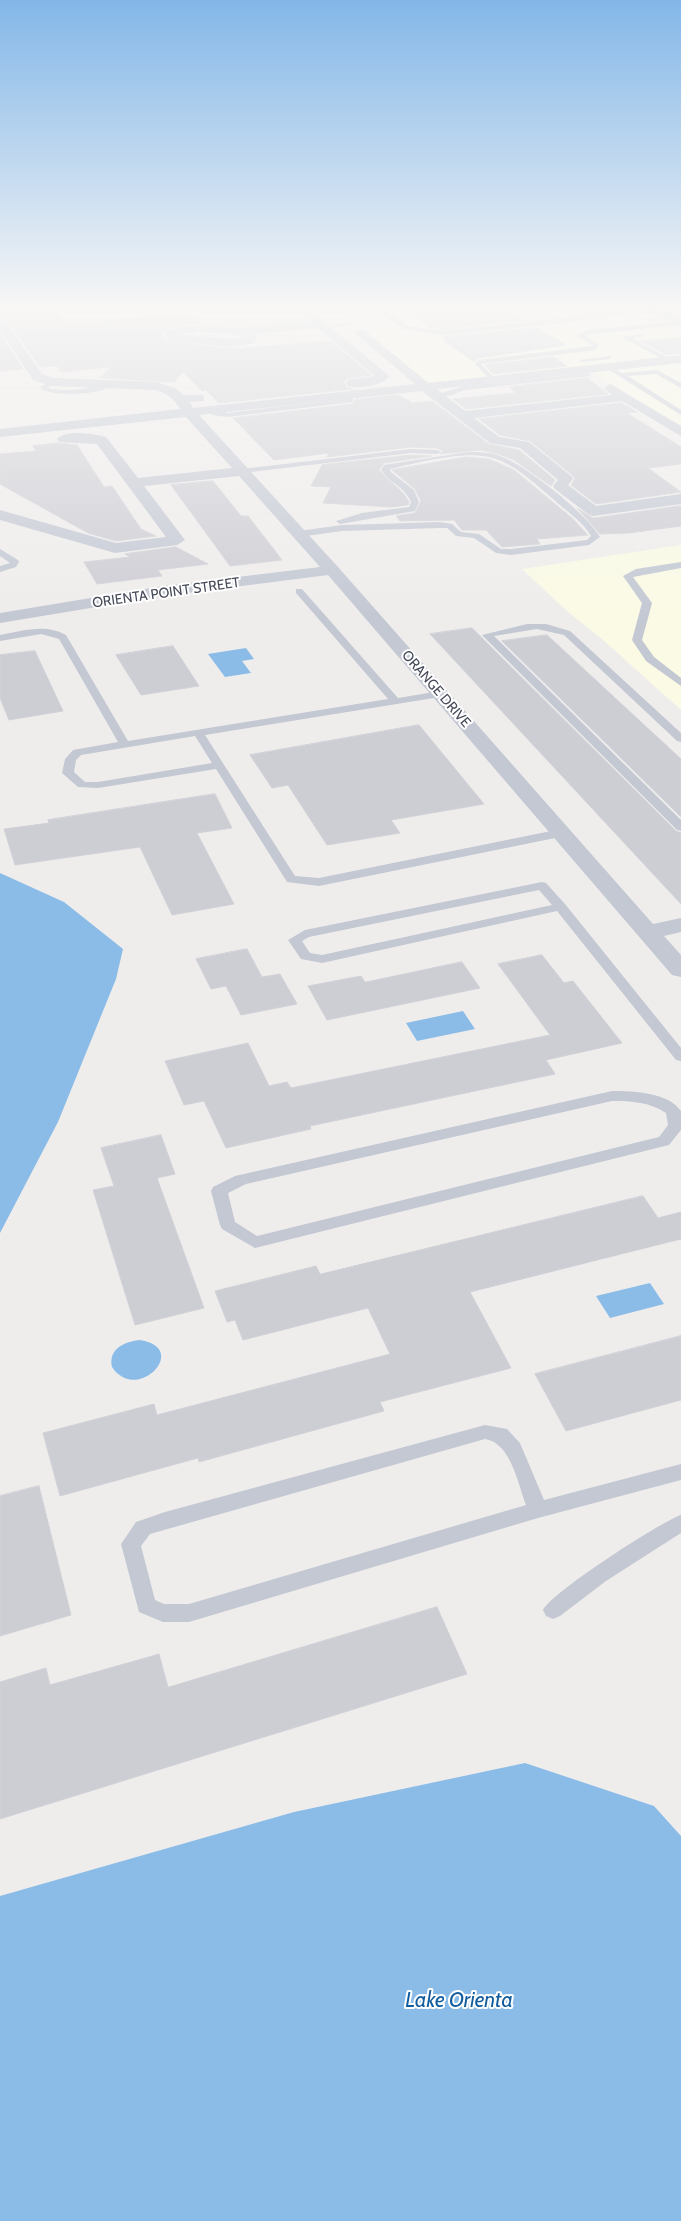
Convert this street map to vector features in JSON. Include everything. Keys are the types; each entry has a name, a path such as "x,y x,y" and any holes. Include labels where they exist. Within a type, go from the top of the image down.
{"street":[{"path":"0,433 153,410"},
{"name":"ORANGE DRIVE","path":"188,410 332,570 681,970"},
{"path":"455,410 494,440 524,445 566,479 560,486 593,511 681,499"},
{"path":"462,415 510,410"},
{"path":"645,410 681,432"},
{"path":"0,446 65,439 101,440 177,540 115,548 0,515"},
{"path":"133,483 242,471"},
{"name":"ORIENTA POINT STREET","path":"0,618 163,591 332,570"},
{"path":"648,932 681,925"}],"lane":[{"path":"242,471 411,451 438,452 513,443"},
{"path":"490,455 512,465 585,524 596,537 589,542 511,552 499,551 476,536 459,534 449,526 440,525 295,530 362,516 412,509 415,502 411,493 388,474 385,470 387,467 458,456 490,455"},
{"path":"362,516 370,521 375,528"},
{"path":"0,552 15,562 13,565 0,568"},
{"path":"681,565 636,572 628,576 647,603 637,640 650,659 681,683"},
{"path":"298,591 395,701"},
{"path":"681,739 567,633 550,626 525,626 487,635 681,827"},
{"path":"0,638 47,632 57,632 63,637 124,744"},
{"path":"219,765 98,785 82,785 68,773 71,759 77,752 440,694"},
{"path":"198,732 290,879 304,882 319,882 561,833"},
{"path":"560,907 322,959 306,956 295,940 305,934 542,886 560,907 681,1057"},
{"path":"612,1096 641,1096 677,1110 676,1126 664,1141 255,1242 228,1225 218,1191 241,1180 612,1096"},
{"path":"538,1510 513,1448 500,1434 485,1432 165,1520 143,1528 131,1544 146,1606 163,1613 189,1613 538,1510 681,1472"},
{"path":"553,1610 581,1586 620,1564 681,1523"}],"shaded area":[{"path":"653,410 681,410 681,427"},
{"path":"681,545 681,710 602,639 568,612 522,569"}],"water":[{"path":"246,648 254,659 242,661 251,673 225,677 208,654"},
{"path":"0,873 64,902 123,949 116,979 58,1122 0,1233"},
{"path":"463,1011 475,1029 417,1041 406,1023"},
{"path":"650,1283 664,1304 610,1318 596,1296"},
{"path":"139,1340 154,1345 161,1353 160,1362 155,1370 146,1377 134,1380 123,1377 112,1367 112,1355 123,1345"},
{"name":"Lake Orienta","path":"525,1763 654,1806 681,1836 681,2221 0,2221 0,1896 294,1812"}],"building":[{"path":"305,410 443,410 489,444 519,450 555,480 551,486 514,460 481,450 440,454 443,451 437,448 411,447 327,457 329,453 274,460 233,418"},
{"path":"563,410 633,410 637,412 627,413 681,447 681,464 648,468 681,492 596,504 571,485 575,479 572,475 530,441 500,435 479,419"},
{"path":"58,443 77,445 104,487 112,486 141,529 156,536 116,541 88,533 0,484 0,454 36,451 33,446"},
{"path":"411,455 432,456 384,463 379,470 404,494 409,502 408,505 391,507 323,503 331,487 311,486 322,465"},
{"path":"466,457 489,459 514,470 572,518 588,535 537,539 540,544 502,547 486,530 462,530 454,520 400,521 396,516 415,513 421,501 415,489 392,470"},
{"path":"213,481 241,516 248,516 282,560 230,566 171,485"},
{"path":"681,506 681,526 629,533 600,534 577,508 593,518"},
{"path":"176,547 208,564 158,570 162,576 97,584 84,562 130,557 125,554"},
{"path":"472,628 676,831 681,833 681,904 430,634"},
{"path":"547,635 681,759 681,817 502,641"},
{"path":"173,646 199,686 141,695 116,655"},
{"path":"35,651 63,711 9,720 0,698 0,655"},
{"path":"419,725 484,804 391,820 400,833 327,845 288,785 272,788 250,755"},
{"path":"215,794 232,828 197,833 234,904 172,915 140,847 15,865 4,829 49,823 48,820"},
{"path":"247,949 262,977 280,974 297,1004 241,1015 226,986 211,989 196,959"},
{"path":"542,955 564,983 573,981 622,1043 546,1060 555,1074 310,1126 311,1129 226,1148 204,1101 184,1105 165,1061 248,1043 269,1086 287,1082 291,1088 550,1035 498,964"},
{"path":"462,962 480,988 327,1020 308,986 361,976 365,982"},
{"path":"161,1135 175,1174 157,1178 204,1308 135,1325 93,1190 114,1186 101,1148"},
{"path":"643,1196 658,1218 681,1212 681,1239 470,1292 511,1368 380,1402 384,1411 199,1462 198,1458 60,1496 43,1433 154,1404 157,1415 390,1354 368,1308 243,1340 235,1320 227,1322 215,1291 316,1266 320,1274"},
{"path":"681,1336 681,1400 566,1431 535,1374"},
{"path":"39,1486 71,1615 0,1636 0,1496"},
{"path":"437,1607 467,1674 0,1819 0,1682 46,1668 50,1685 159,1654 168,1687"}]}
